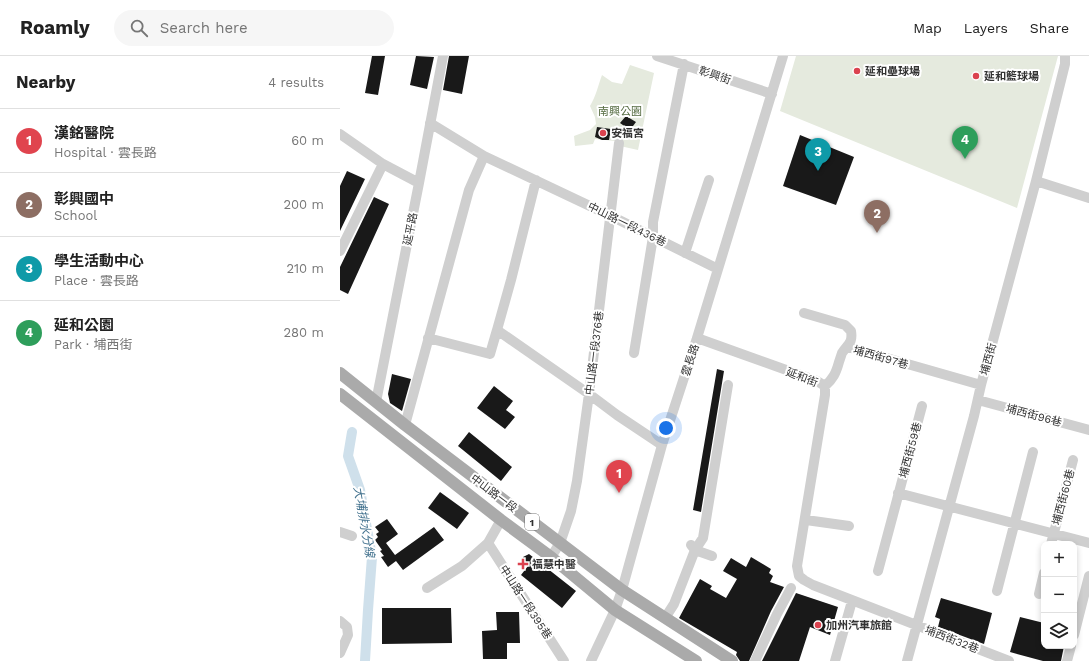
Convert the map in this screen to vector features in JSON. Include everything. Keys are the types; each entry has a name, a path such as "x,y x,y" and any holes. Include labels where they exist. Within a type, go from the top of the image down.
{"main road":[{"name":"中山路一段","path":"340,373 405,425 622,590 732,661"},
{"name":"中山路一段","path":"340,394 551,557 615,610 696,661"}],"street":[{"name":"延平路","path":"376,402 443,56"},
{"name":"彰興街","path":"657,56 772,94"},
{"name":"雲長路","path":"591,661 615,610 622,590 662,445 697,338 783,56"},
{"name":"埔西街","path":"907,661 950,508 981,385 1036,181 1065,64 1065,56"},
{"path":"634,353 653,237 653,222 684,64"},
{"name":"中山路一段436巷","path":"430,123 484,156 718,268"},
{"path":"340,134 383,164 419,183"},
{"name":"中山路一段376巷","path":"551,557 560,543 571,512 577,481 619,143"},
{"path":"405,425 469,190 484,156"},
{"path":"340,251 383,164"},
{"path":"428,338 490,354 511,280 536,180"},
{"path":"685,253 709,180"},
{"path":"1036,181 1089,198"},
{"name":"埔西街97巷","path":"804,314 846,325 851,330 852,336 848,347 981,385"},
{"path":"497,330 662,445"},
{"name":"延和街","path":"697,338 825,386 825,395 806,520 797,566 799,576 813,585 917,626"},
{"path":"825,386 833,379 842,353 848,347"},
{"path":"665,618 674,604 693,547 703,538 728,385"},
{"name":"埔西街96巷","path":"978,400 1089,430"},
{"name":"埔西街59巷","path":"878,571 922,406"},
{"path":"997,591 1033,452"},
{"name":"埔西街60巷","path":"1052,539 1073,460"},
{"name":"埔西街59巷","path":"898,493 950,508"},
{"name":"埔西街60巷","path":"950,508 1014,524 1052,539 1089,543"},
{"path":"427,588 462,566 488,543 502,520"},
{"path":"806,520 849,526"},
{"path":"340,532 352,536"},
{"name":"中山路一段395巷","path":"488,543 564,661"},
{"path":"693,547 712,556"},
{"path":"1077,623 1089,576"},
{"path":"1039,594 1043,577"},
{"path":"755,661 791,588"},
{"path":"835,661 852,601"},
{"path":"340,621 347,627 348,635 340,653"},
{"name":"埔西街32巷","path":"917,626 1009,661"},
{"path":"1067,661 1070,649"}],"green space":[{"path":"796,56 1058,56 1017,208 780,111"},
{"name":"南興公園","path":"630,65 654,73 638,150 620,146 615,141 595,139 593,144 575,146 574,136 590,130 596,124 595,117 590,106 602,75 612,82 622,84"}],"building":[{"path":"372,56 385,56 378,95 365,93"},
{"path":"416,56 434,57 427,89 410,85"},
{"path":"449,56 469,56 462,94 443,90"},
{"path":"626,116 636,122 630,130 620,123"},
{"name":"安福宮","path":"597,127 611,129 609,140 602,140 595,137"},
{"path":"800,135 854,157 836,205 783,186"},
{"path":"347,171 365,179 340,231 340,186"},
{"path":"374,197 389,204 348,294 340,290 340,267"},
{"path":"717,369 724,371 701,512 693,510"},
{"path":"392,374 411,379 402,411 390,403 388,394"},
{"path":"494,386 513,401 506,410 515,417 505,429 477,408"},
{"path":"469,432 512,467 501,481 458,446"},
{"path":"440,492 469,513 457,529 428,508"},
{"path":"387,519 398,534 386,543 395,555 434,527 444,540 403,570 396,561 388,567 381,557 384,556 380,551 382,550 375,540 378,537 376,534 379,532 375,527"},
{"path":"529,554 576,591 562,608 521,575 528,566 524,563 523,557"},
{"path":"751,557 771,569 769,573 773,576 770,582 784,587 771,611 749,661 740,661 736,655 737,652 679,618 700,579 712,586 710,589 726,598 737,579 723,571 731,558 746,567"},
{"path":"796,593 838,607 830,635 810,627 799,661 762,661"},
{"path":"941,598 992,613 984,644 938,627 940,619 935,617"},
{"path":"382,608 451,608 452,643 382,644"},
{"path":"496,612 519,612 520,643 507,643 507,659 483,659 482,631 497,630"},
{"path":"1020,617 1041,622 1041,649 1063,649 1061,661 1043,661 1010,652"}],"waterway":[{"name":"大埔排水分線","path":"352,432 348,456 360,490 372,557 365,661"}],"place":[{"name":"延和壘球場","path":"857,71"},
{"name":"延和籃球場","path":"976,76"},
{"name":"安福宮","path":"603,133"},
{"name":"延和公園","path":"965,159"},
{"name":"學生活動中心","path":"818,171"},
{"name":"彰興國中","path":"877,233"},
{"name":"漢銘醫院","path":"619,493"},
{"name":"福慧中醫","path":"523,564"},
{"name":"加州汽車旅館","path":"818,625"}]}
